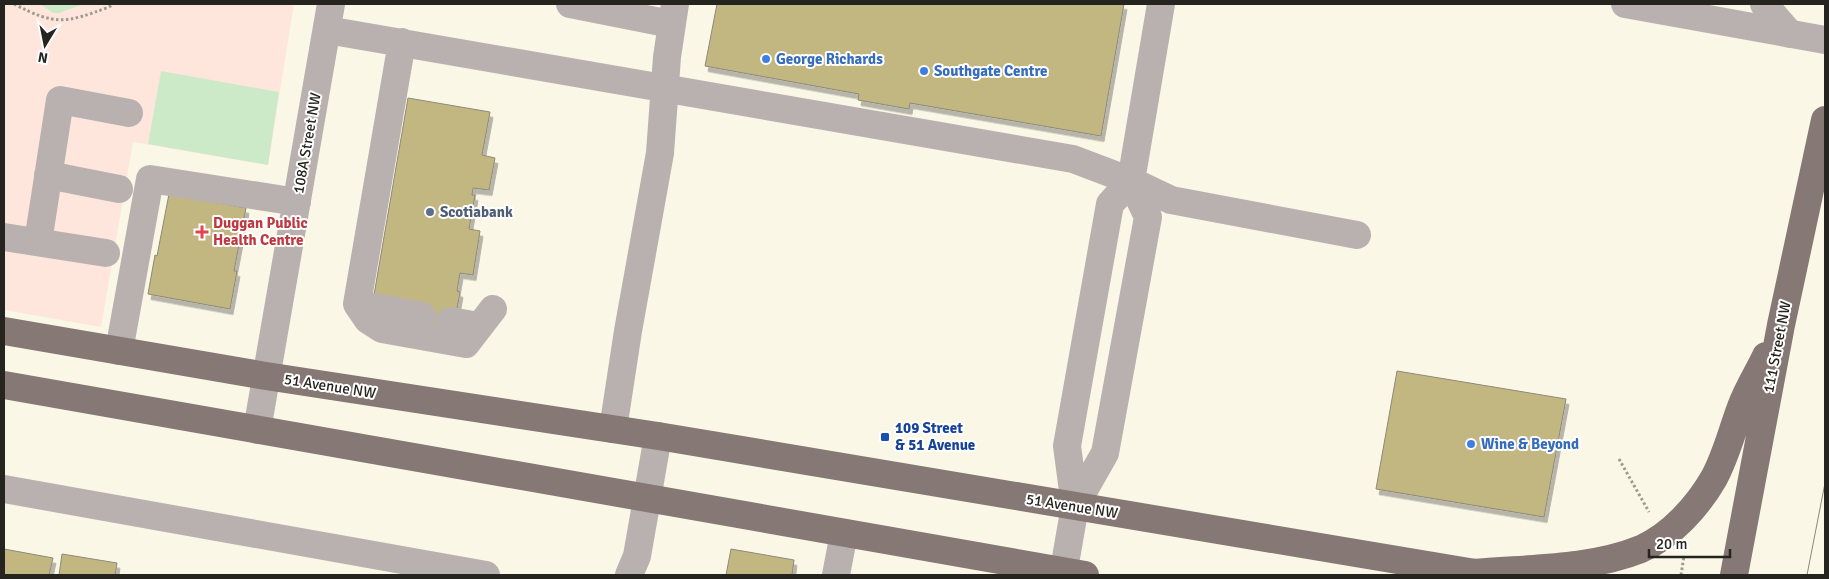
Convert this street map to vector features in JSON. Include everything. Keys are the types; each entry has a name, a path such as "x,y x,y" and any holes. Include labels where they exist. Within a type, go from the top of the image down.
{"main road":[{"name":"111 Street NW","path":"1734,575 1781,325 1825,120"},
{"name":"51 Avenue NW","path":"4,331 266,376 658,436 1480,574 1615,558 1643,548 1664,535 1684,518 1714,478 1742,405 1781,325"},
{"path":"4,386 1070,574"}],"street":[{"path":"570,4 673,14 667,57 660,153 628,331 613,429"},
{"path":"1070,574 1075,506 1067,446 1110,204 1131,181 1161,4"},
{"path":"1625,4 1825,40"},
{"path":"1764,4 1790,34"},
{"path":"329,17 402,42 1051,155 1087,164 1131,181 1171,200 1357,235"},
{"name":"108A Street NW","path":"257,430 329,17"},
{"path":"402,42 357,304 368,320 382,329 466,344 486,317 450,322"},
{"path":"38,242 60,100 130,113"},
{"path":"48,175 119,189"},
{"path":"119,351 150,179 296,202"},
{"path":"1075,506 1104,453 1148,217 1131,181"},
{"path":"4,237 106,254"},
{"path":"357,304 422,316"},
{"path":"629,575 637,556 658,436"},
{"path":"4,489 486,575"},
{"path":"836,575 844,533"}],"path":[{"path":"14,4 45,18 61,21 77,19 113,4"},
{"path":"1619,459 1650,514"}],"shaded area":[{"path":"4,4 294,4 268,165 133,142 101,327 4,310"}],"green space":[{"path":"40,4 84,4 59,13 53,13"},
{"path":"161,71 279,92 268,165 148,144"}],"building":[{"name":"Southgate Centre","path":"717,4 1124,4 1101,136 910,103 909,109 858,100 859,94 705,66"},
{"name":"Scotiabank","path":"408,98 490,112 482,155 495,158 489,190 473,188 472,195 475,195 469,229 480,231 473,275 460,273 457,291 460,292 456,314 447,337 419,332 374,295"},
{"name":"Duggan Public Health Centre","path":"169,194 246,208 234,271 237,271 230,309 148,294"},
{"name":"Wine & Beyond","path":"1397,371 1566,399 1544,517 1376,489"},
{"path":"4,549 53,558 49,575 4,575"},
{"path":"731,549 794,560 792,575 726,575"},
{"path":"62,554 117,563 115,575 59,575"}],"tram line":[{"path":"1807,575 1825,483"}],"place":[{"name":"George Richards","path":"766,59"},
{"name":"Southgate Centre","path":"924,71"},
{"name":"Scotiabank","path":"430,212"},
{"name":"Duggan Public Health Centre","path":"202,232"},
{"name":"109 Street & 51 Avenue","path":"885,437"},
{"name":"Wine & Beyond","path":"1471,444"}]}
